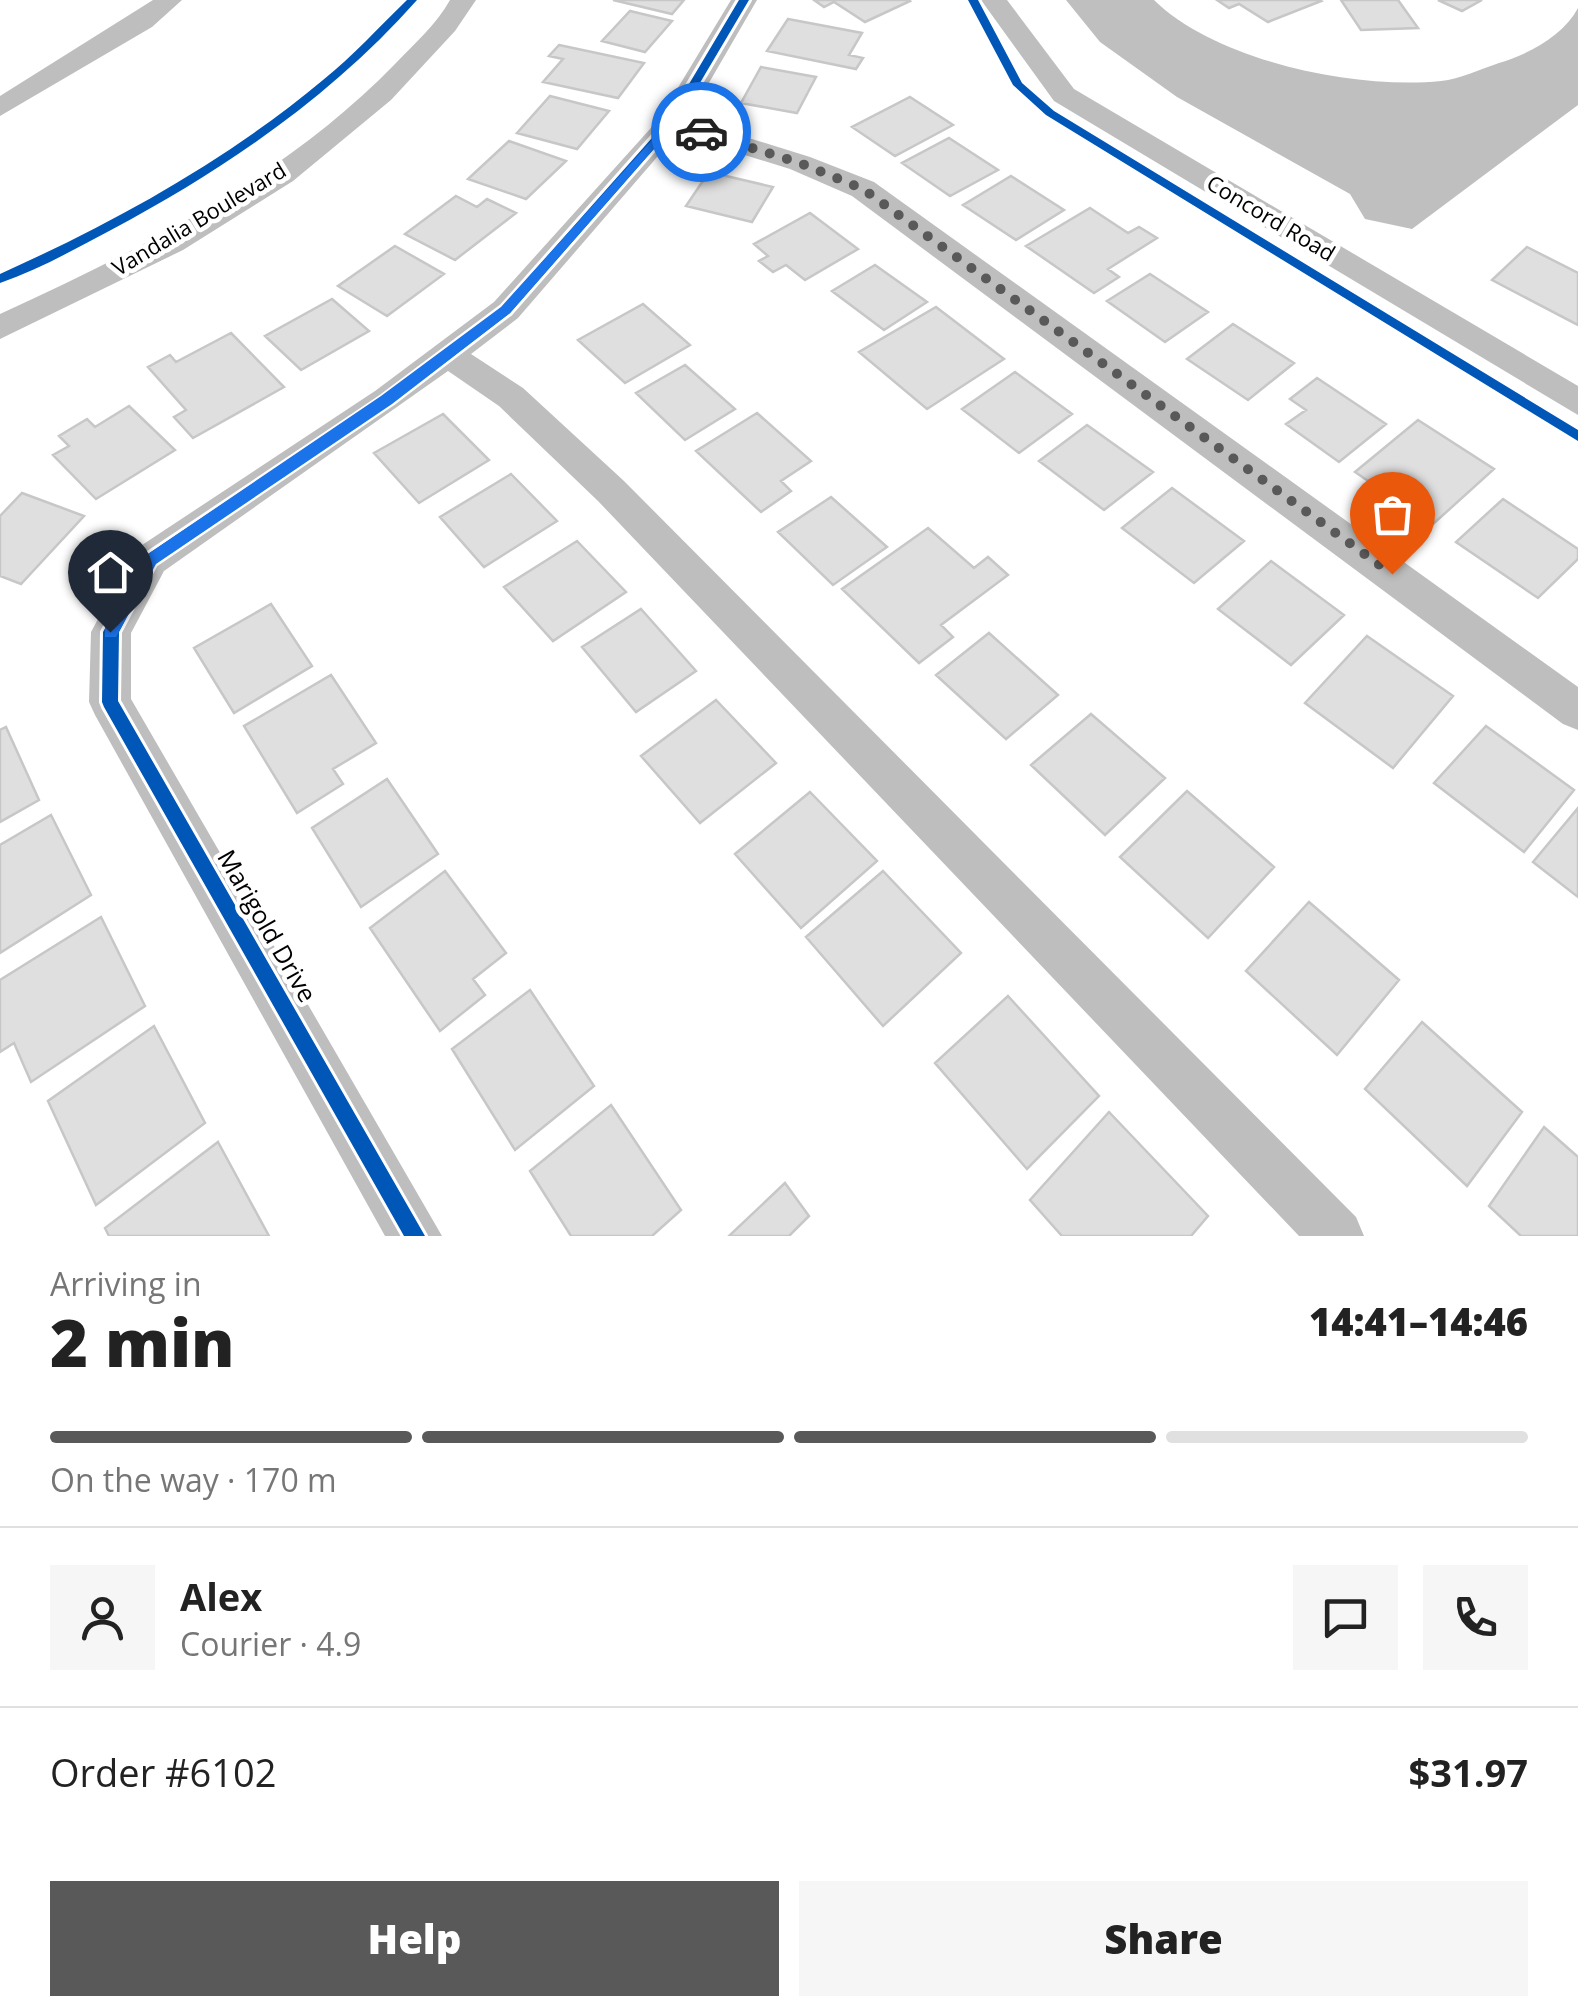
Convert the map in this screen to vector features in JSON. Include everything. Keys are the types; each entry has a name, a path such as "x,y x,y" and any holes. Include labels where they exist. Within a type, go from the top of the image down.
{"street":[{"path":"0,108 144,21 169,0"},
{"name":"Vandalia Boulevard","path":"0,327 144,256 240,200 328,139 396,83 463,0"},
{"path":"744,0 671,123 506,310 448,354 511,397 611,491 1337,1236"},
{"name":"Concord Road","path":"994,0 1064,95 1578,402"},
{"path":"671,123 800,163 863,189 1578,711"},
{"name":"Marigold Drive","path":"416,1236 110,702 110,632 150,560 448,354"}],"shaded area":[{"path":"1066,0 1154,0 1213,40 1250,55 1329,75 1407,83 1456,78 1522,55 1564,27 1578,8 1578,105 1412,229 1365,219 1350,194 1177,97 1100,42"}],"building":[{"path":"613,0 684,0 672,14"},
{"path":"814,0 910,1 865,22 834,2 824,7"},
{"path":"1217,0 1321,1 1268,22 1239,4 1229,8"},
{"path":"1341,0 1398,0 1418,28 1361,30"},
{"path":"1438,0 1482,0 1462,11"},
{"path":"630,11 672,21 645,52 602,41"},
{"path":"788,19 862,33 849,55 863,58 856,69 767,51"},
{"path":"559,45 644,63 618,98 543,82 563,59 549,56"},
{"path":"761,67 816,77 797,113 741,103"},
{"path":"550,96 609,111 577,149 517,133"},
{"path":"910,97 953,125 895,156 852,127"},
{"path":"949,138 998,170 950,196 902,163"},
{"path":"509,141 566,161 526,199 468,179"},
{"path":"709,172 773,187 752,222 686,206"},
{"path":"1011,176 1064,210 1016,240 963,205"},
{"path":"456,196 477,207 487,199 516,213 455,260 405,234"},
{"path":"1090,208 1128,233 1139,227 1157,238 1108,269 1119,277 1094,293 1026,246"},
{"path":"810,213 858,249 805,280 786,265 773,272 759,261 768,256 754,244"},
{"path":"395,246 444,274 387,316 338,286"},
{"path":"1527,247 1578,273 1578,325 1492,280"},
{"path":"875,265 927,302 884,330 832,291"},
{"path":"1150,274 1208,312 1165,342 1107,301"},
{"path":"332,299 369,331 301,370 265,336"},
{"path":"643,304 690,345 625,383 578,340"},
{"path":"936,307 1004,359 927,409 859,352"},
{"path":"1233,324 1294,363 1248,400 1187,359"},
{"path":"231,333 284,387 193,438 174,417 186,410 148,367 170,355 176,362"},
{"path":"685,365 735,409 685,440 636,393"},
{"path":"1015,372 1072,414 1019,453 962,409"},
{"path":"1317,378 1386,424 1339,462 1286,424 1306,410 1290,399"},
{"path":"129,406 175,450 96,499 53,455 69,446 59,436 87,419 95,427"},
{"path":"757,413 811,461 781,481 791,491 761,512 696,451"},
{"path":"443,414 489,460 419,503 374,453"},
{"path":"1418,420 1494,469 1432,525 1355,472"},
{"path":"1087,425 1153,472 1104,510 1039,461"},
{"path":"511,474 557,521 484,567 440,517"},
{"path":"1172,488 1244,541 1194,583 1122,528"},
{"path":"22,493 84,516 21,584 0,576 0,516"},
{"path":"831,497 887,547 833,585 778,532"},
{"path":"1503,499 1578,549 1578,559 1538,598 1456,542"},
{"path":"928,528 974,568 988,557 1008,575 941,625 953,637 919,663 842,589"},
{"path":"577,541 626,592 553,641 504,587"},
{"path":"1271,561 1344,615 1291,665 1218,609"},
{"path":"271,604 312,666 234,713 194,648"},
{"path":"641,609 696,671 636,712 582,647"},
{"path":"989,633 1058,695 1006,739 936,675"},
{"path":"1367,636 1453,696 1393,768 1305,703"},
{"path":"331,675 376,743 333,769 343,784 297,813 244,726"},
{"path":"716,700 776,763 700,823 641,756"},
{"path":"1091,714 1165,778 1105,835 1031,765"},
{"path":"1486,726 1574,790 1524,852 1434,783"},
{"path":"6,727 39,800 0,822 0,730"},
{"path":"387,779 438,854 361,907 312,828"},
{"path":"1187,791 1274,867 1208,938 1120,857"},
{"path":"810,792 877,861 801,928 735,854"},
{"path":"1578,808 1578,897 1533,862"},
{"path":"51,815 91,895 0,953 0,845"},
{"path":"445,871 506,953 473,979 485,995 440,1031 370,928"},
{"path":"883,871 961,953 883,1026 806,937"},
{"path":"1309,902 1399,980 1337,1055 1246,971"},
{"path":"101,917 145,1006 31,1082 14,1043 0,1052 0,980"},
{"path":"530,990 594,1086 515,1150 452,1049"},
{"path":"1008,996 1099,1096 1027,1169 935,1063"},
{"path":"1422,1022 1522,1112 1467,1186 1365,1089"},
{"path":"154,1026 205,1123 96,1205 48,1101"},
{"path":"611,1105 681,1210 652,1236 571,1236 530,1171"},
{"path":"1109,1112 1208,1216 1191,1236 1062,1236 1030,1200"},
{"path":"1544,1127 1578,1157 1578,1236 1521,1236 1489,1206"},
{"path":"218,1142 269,1236 109,1236 105,1228"},
{"path":"785,1183 809,1216 789,1236 729,1236"}],"cycle path":[{"path":"0,279 130,215 253,139 329,81 412,0"},
{"path":"415,1236 110,702 111,632 150,560 387,400 506,310 671,123 744,0"},
{"path":"973,0 1018,85 1050,113 1578,436"}],"way so far":[{"path":"701,132 800,163 863,189 1392,574"}],"route":[{"path":"110,632 150,560 386,400 506,310 671,123 701,132"}]}
